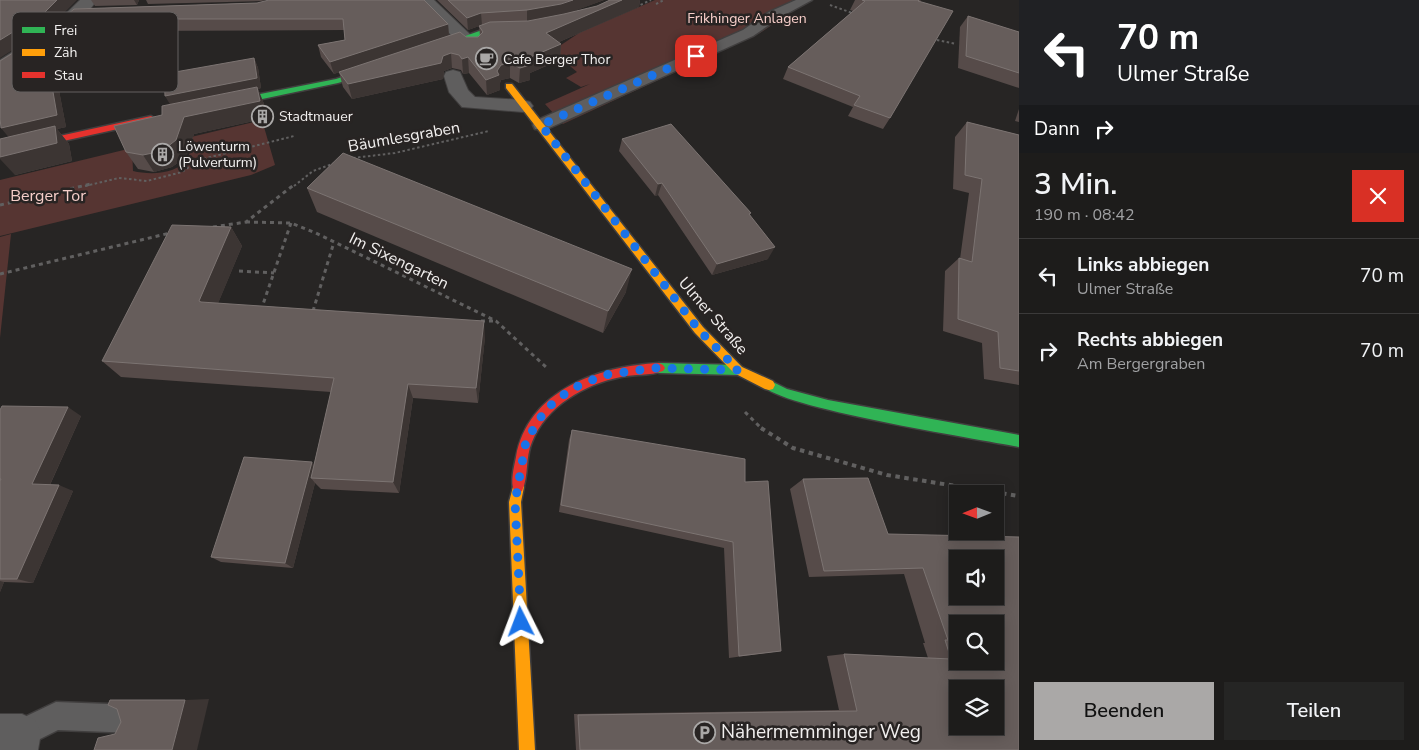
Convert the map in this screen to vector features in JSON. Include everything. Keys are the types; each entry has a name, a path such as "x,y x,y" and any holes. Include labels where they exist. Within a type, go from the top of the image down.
{"street":[{"path":"424,0 469,42"},
{"path":"419,54 469,42 488,31 527,29"},
{"path":"0,68 12,61"},
{"path":"212,106 338,81 392,63"},
{"path":"453,76 459,92 469,103 532,116"},
{"name":"Ulmer Straße","path":"509,86 699,330 738,370 784,393 828,405 1019,441"},
{"path":"0,152 164,116"},
{"path":"527,750 515,502 526,441 546,409 571,389 604,375 654,368 738,370"}],"lane":[{"path":"532,116 748,33 774,15 806,0"},
{"path":"14,739 56,716 135,719"}],"path":[{"path":"635,7 651,0"},
{"path":"656,4 664,0"},
{"path":"824,3 858,15"},
{"path":"930,38 956,44"},
{"name":"Bäumlesgraben","path":"352,158 395,153 463,139 532,116"},
{"path":"0,205 119,178 147,182 182,172 199,160 294,136"},
{"name":"Bäumlesgraben","path":"208,228 246,222 313,171 343,159"},
{"name":"Im Sixengarten","path":"246,222 291,223 496,321 571,389"},
{"path":"269,313 260,312 291,223"},
{"path":"0,274 180,232"},
{"path":"312,314 334,242"},
{"path":"239,271 274,274"},
{"path":"476,321 496,321"},
{"path":"707,369 759,427 793,448 887,475 1019,496"}],"green space":[{"name":"Frikhinger Anlagen","path":"655,0 804,0 788,14 760,33 563,124 545,104 590,84 581,87 566,78 577,72 552,51 579,33"},
{"name":"Berger Tor","path":"262,120 275,165 251,175 0,236 0,180 132,148 133,171 147,173 163,172 178,167 188,157 191,137"},
{"path":"11,234 0,338 0,237"}],"building":[{"path":"0,0 57,0 45,12 12,12 12,33 0,40"},
{"path":"269,0 424,0 448,24 330,62 318,45 345,40 343,19 178,19 178,12 70,12 74,9 257,3"},
{"path":"448,0 573,0 527,10 481,13 467,18"},
{"path":"610,0 622,0 546,33 561,44 526,59 530,65 520,68 510,63 501,65 497,71 499,75 486,80 468,57 462,59 459,55 451,53 443,56 441,63 348,84 339,72 460,32 466,37 478,37 483,32 479,26 490,22 528,21 597,6"},
{"path":"862,0 919,0 953,11 890,118 854,105 860,96 788,67 865,1"},
{"path":"968,16 1019,32 1019,73 966,56"},
{"path":"12,54 12,92 53,92 57,115 1,128 0,61"},
{"path":"254,58 257,78 165,96 165,92 178,92 178,72"},
{"path":"257,87 260,101 184,117 176,140 162,151 143,155 126,152 114,126 162,115 162,106"},
{"path":"967,122 1019,135 1019,371 1000,368 998,332 958,319 959,258 972,262 982,179 965,175"},
{"path":"671,124 751,213 749,214 775,247 717,264 662,183 658,184 622,139"},
{"path":"55,126 57,143 0,157 0,139"},
{"path":"343,153 632,269 608,311 307,188"},
{"path":"172,225 231,227 199,301 201,302 484,321 476,388 408,384 393,482 311,478 334,378 102,361"},
{"path":"2,406 68,407 32,484 59,485 17,579 0,579 0,410"},
{"path":"572,430 745,459 745,482 768,481 781,651 739,656 733,542 561,505"},
{"path":"244,457 312,462 285,563 211,557"},
{"path":"868,478 888,534 949,535 949,540 1004,540 1004,537 1019,537 1019,750 580,750 578,715 857,711 844,654 949,659 949,670 1004,670 1004,615 949,615 949,653 945,640 948,640 923,568 824,571 803,479"},
{"path":"110,700 185,700 172,750 94,750 98,738 115,734 121,722 117,709 108,705"}],"traffic: fast":[{"path":"430,50 488,31 516,29"},
{"path":"225,104 338,81 377,68"},
{"path":"659,368 738,370"},
{"path":"769,385 784,393 828,405 1019,441"}],"traffic: slow":[{"path":"509,86 699,330 738,370 769,385"},
{"path":"518,487 515,502 527,750"}],"traffic: jam":[{"path":"0,152 151,119"},
{"path":"518,487 526,441 535,423 547,408 580,385 600,377 620,372 659,368"}],"place":[{"name":"Cafe Berger Thor","path":"487,59"},
{"name":"Stadtmauer","path":"263,116"},
{"name":"Löwenturm (Pulverturm)","path":"162,154"},
{"name":"Nähermemminger Weg","path":"705,732"}],"route":[{"path":"521,622 515,502 526,441 546,409 571,389 604,375 654,368 738,370 699,330 541,125 696,56"}]}
